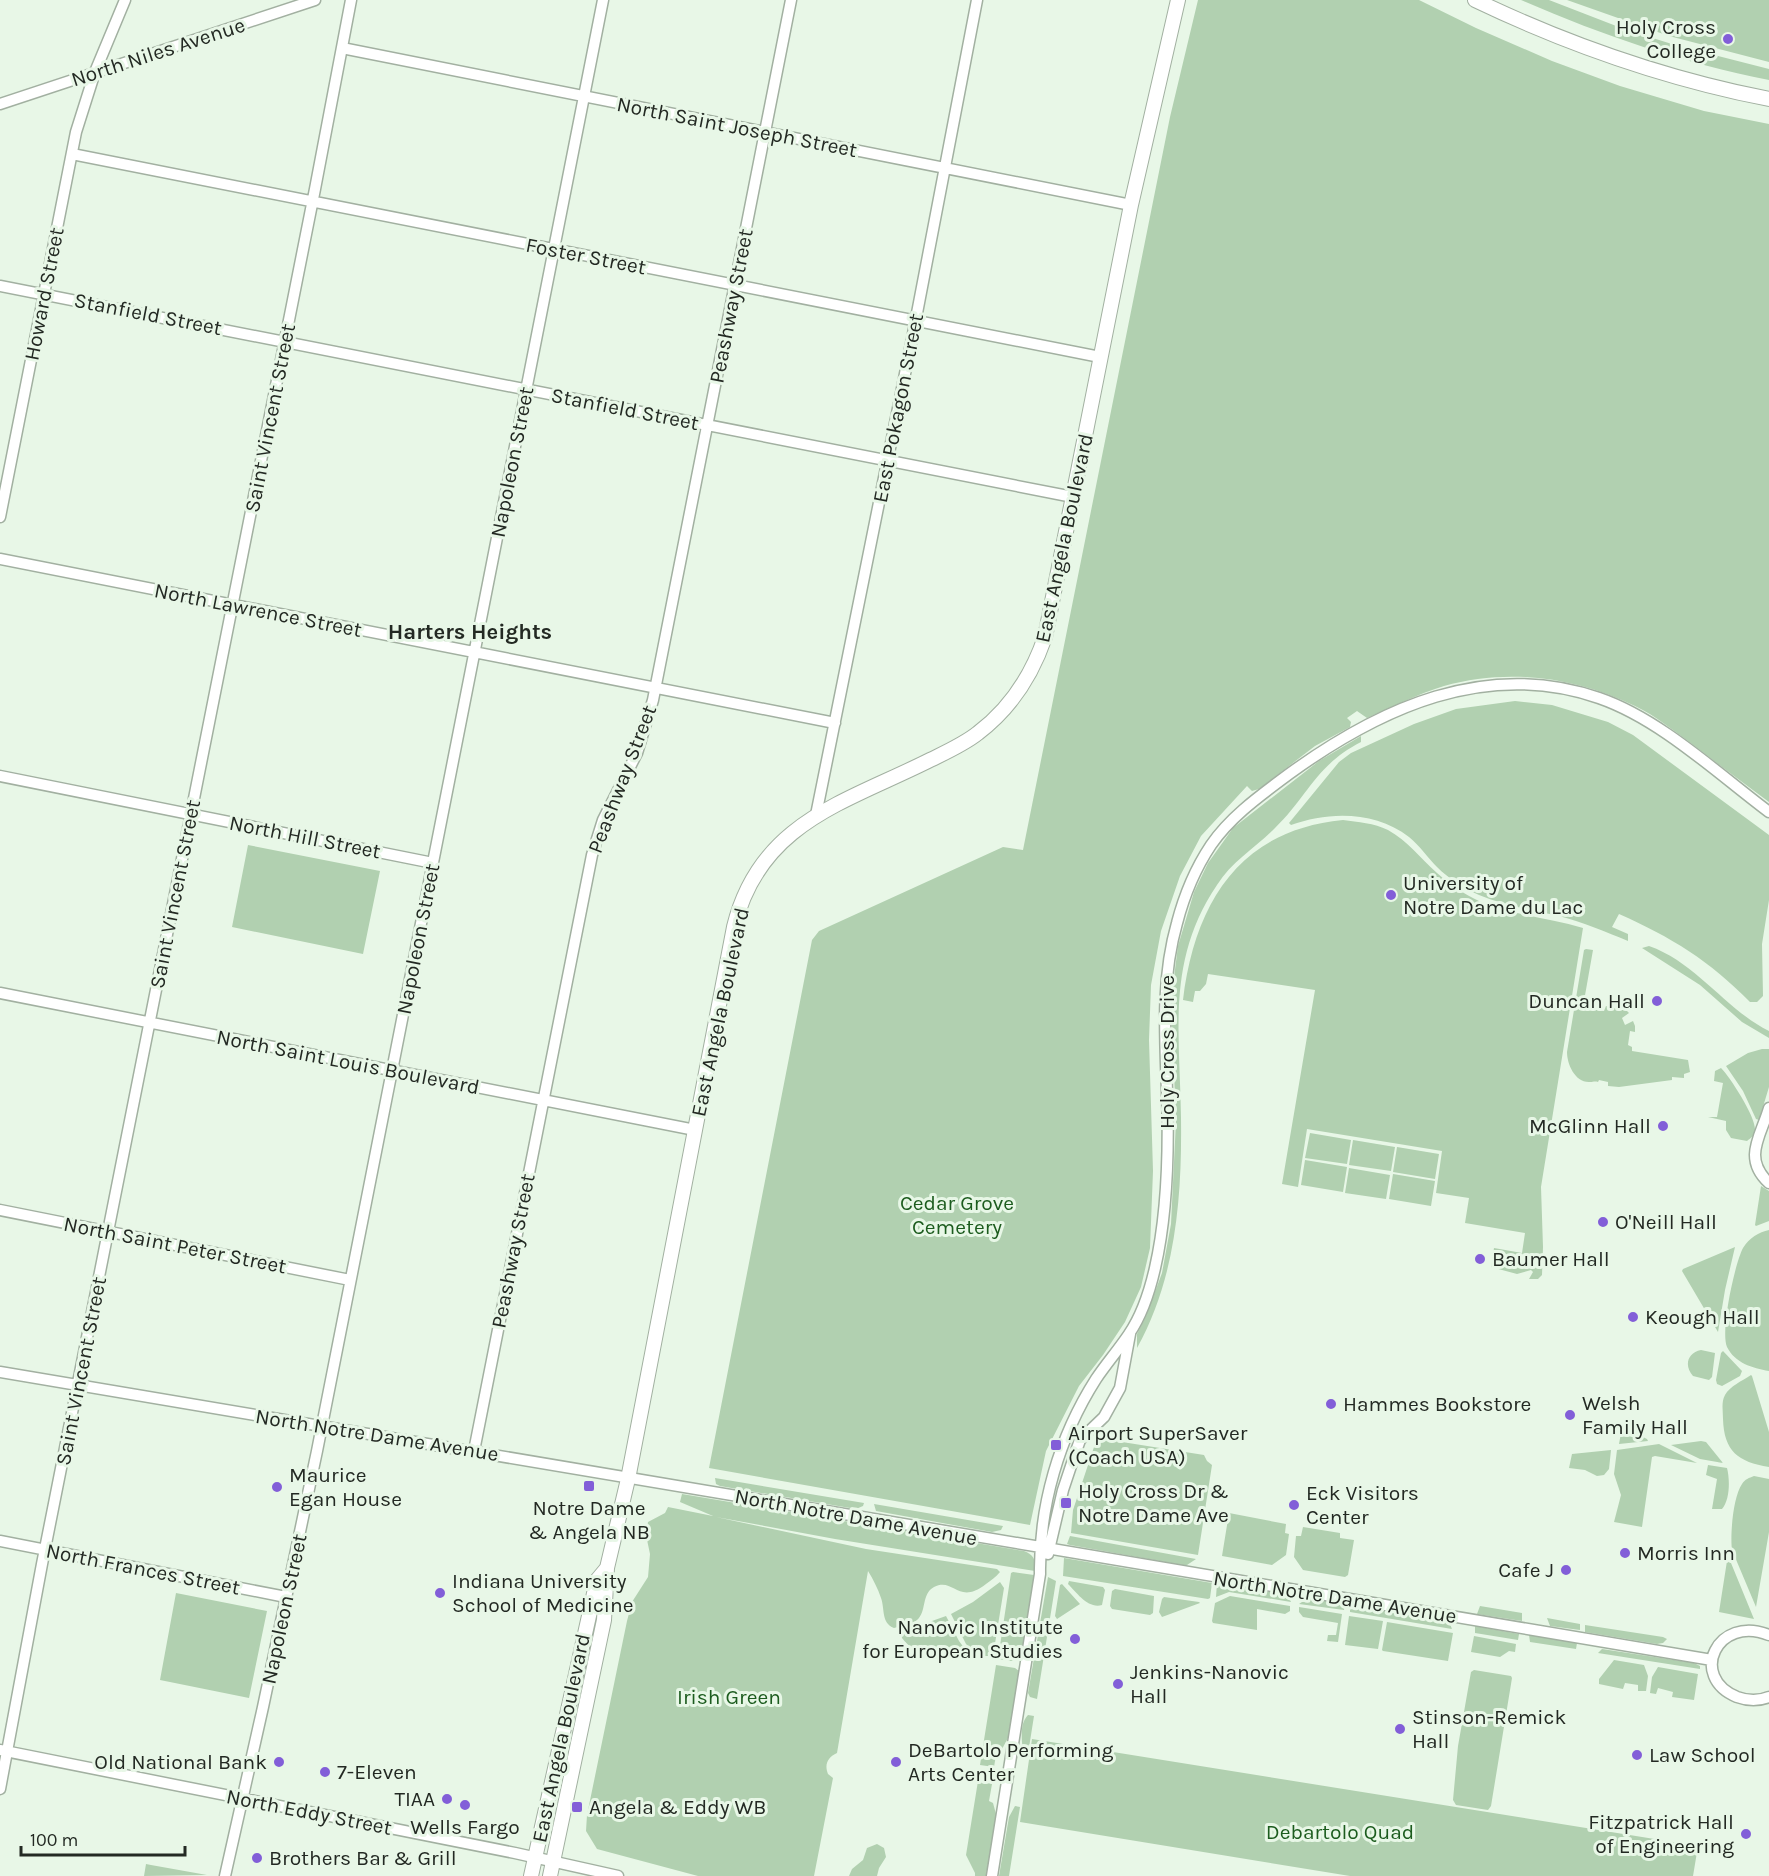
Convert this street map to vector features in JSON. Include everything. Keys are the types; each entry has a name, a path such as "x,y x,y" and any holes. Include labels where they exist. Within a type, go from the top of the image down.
{"main road":[{"name":"East Angela Boulevard","path":"550,1876 604,1620 607,1568 628,1479 740,905 749,885 766,858 792,832 816,815 970,738 995,719 1009,704 1032,670 1045,637 1131,205 1178,0"},
{"path":"1475,0 1577,45 1628,63 1681,79 1769,99"},
{"name":"East Angela Boulevard","path":"531,1876 597,1580 607,1568"}],"street":[{"name":"Howard Street","path":"0,517 72,154 85,101 125,0"},
{"name":"North Niles Avenue","path":"0,104 315,0"},
{"name":"Saint Vincent Street","path":"0,1789 4,1751 109,1231 351,0"},
{"name":"Napoleon Street","path":"225,1876 322,1426 603,0"},
{"name":"Peashway Street","path":"474,1451 592,855 603,820 637,753 655,688 791,0"},
{"name":"East Pokagon Street","path":"816,815 916,321 977,0"},
{"name":"North Saint Joseph Street","path":"342,48 1131,205"},
{"name":"Foster Street","path":"72,154 1100,357"},
{"name":"Stanfield Street","path":"0,286 1073,497"},
{"name":"North Lawrence Street","path":"0,559 835,723"},
{"name":"Holy Cross Drive","path":"992,1876 1045,1548 1050,1487 1059,1453 1071,1425 1100,1373 1131,1331 1155,1271 1164,1209 1167,1116 1164,1004 1170,948 1183,903 1202,860 1222,831 1259,796 1323,750 1381,717 1450,691 1477,686 1510,684 1538,685 1569,690 1625,709 1651,723 1769,812"},
{"name":"North Hill Street","path":"0,776 433,863"},
{"name":"North Saint Louis Boulevard","path":"0,993 695,1130"},
{"path":"1769,1108 1754,1147 1760,1172 1769,1183"},
{"name":"North Saint Peter Street","path":"0,1209 350,1280"},
{"name":"Holy Cross Drive","path":"1045,1548 1080,1440 1104,1418 1120,1388 1131,1331"},
{"name":"North Notre Dame Avenue","path":"0,1372 1712,1660"},
{"path":"1100,1373 1111,1372 1122,1376"},
{"name":"North Frances Street","path":"0,1542 286,1597"},
{"path":"1769,1635 1755,1630 1735,1633 1724,1639 1716,1649 1712,1660 1716,1680 1728,1692 1745,1700 1755,1701 1769,1697"},
{"name":"North Eddy Street","path":"4,1751 535,1857 618,1876"}],"green space":[{"name":"Cedar Grove Cemetery","path":"1198,0 1419,0 1552,61 1620,86 1704,111 1769,124 1769,802 1650,714 1612,696 1566,682 1541,678 1493,677 1444,686 1367,718 1357,711 1347,718 1351,722 1350,727 1315,746 1259,789 1252,791 1247,786 1201,836 1180,876 1161,931 1151,985 1149,1040 1153,1171 1150,1248 1141,1287 1125,1322 1079,1386 1046,1451 1030,1525 709,1468 812,940 819,931 1003,847 1023,850 1170,117"},
{"path":"1521,0 1549,0 1624,29 1675,45 1769,69 1769,80 1643,47"},
{"name":"Holy Cross College","path":"1567,0 1769,0 1769,62 1669,36"},
{"path":"1515,701 1552,705 1608,722 1633,735 1769,835 1769,900 1762,944 1763,996 1757,1002 1750,1002 1720,974 1689,951 1619,914 1612,927 1628,934 1628,941 1577,921 1509,905 1474,893 1442,871 1409,837 1382,822 1352,816 1336,816 1306,820 1291,825 1289,823 1339,762 1351,753 1414,724 1456,709"},
{"path":"1361,736 1361,742 1333,761 1275,828 1223,876 1201,913 1190,941 1183,970 1180,998 1181,1148 1178,1207 1168,1265 1160,1294 1137,1348 1137,1334 1162,1273 1171,1224 1176,1121 1171,1001 1178,946 1194,892 1208,863 1233,828 1319,761"},
{"path":"1343,820 1372,824 1395,834 1447,881 1479,901 1504,910 1583,928 1541,1187 1543,1247 1542,1275 1538,1279 1529,1279 1533,1272 1531,1270 1517,1274 1491,1267 1494,1248 1522,1253 1525,1233 1465,1223 1469,1198 1436,1193 1442,1151 1307,1129 1298,1187 1282,1184 1315,990 1208,974 1206,984 1200,991 1195,991 1193,1002 1183,1000 1198,932 1211,903 1228,877 1250,856 1276,839 1307,827"},
{"path":"248,845 380,871 363,954 232,927"},
{"path":"1649,946 1682,963 1738,1011 1769,1031 1769,1038 1742,1022 1700,985 1642,948"},
{"path":"1586,949 1593,950 1584,1001 1591,1003 1590,1009 1604,1011 1606,1006 1627,1011 1629,1013 1622,1018 1625,1025 1633,1021 1635,1026 1635,1032 1630,1031 1628,1045 1632,1047 1632,1051 1688,1060 1690,1072 1684,1074 1684,1078 1672,1077 1672,1080 1619,1087 1608,1086 1608,1082 1599,1080 1598,1082 1585,1081 1576,1076 1568,1062 1567,1052"},
{"path":"1769,1049 1769,1087 1759,1120 1756,1119 1743,1091 1726,1066 1748,1053"},
{"path":"1721,1068 1742,1098 1754,1124 1754,1133 1747,1141 1731,1138 1726,1130 1726,1121 1708,1117 1717,1117 1723,1083 1714,1081 1715,1071"},
{"path":"1310,1133 1351,1140 1347,1164 1305,1158"},
{"path":"1353,1140 1395,1147 1391,1171 1349,1165"},
{"path":"1397,1147 1439,1154 1435,1179 1393,1172"},
{"path":"1305,1160 1347,1167 1343,1192 1301,1185"},
{"path":"1349,1168 1390,1175 1386,1199 1345,1193"},
{"path":"1393,1174 1435,1181 1431,1206 1389,1199"},
{"path":"1761,1186 1769,1191 1769,1221 1756,1226 1755,1225"},
{"path":"1769,1230 1769,1371 1739,1361 1730,1353 1725,1339 1725,1327 1729,1297 1743,1248 1751,1238"},
{"path":"1735,1247 1725,1290 1718,1332 1682,1271"},
{"path":"1701,1350 1715,1353 1712,1377 1709,1380 1693,1376 1688,1368 1690,1357"},
{"path":"1723,1351 1742,1371 1740,1376 1722,1386 1717,1384 1716,1380"},
{"path":"1751,1375 1769,1432 1769,1467 1741,1458 1730,1447 1724,1430 1723,1401 1725,1395 1733,1386"},
{"path":"1622,1427 1647,1439 1648,1441 1619,1444"},
{"path":"1097,1438 1204,1455 1212,1465 1198,1555 1071,1533 1073,1510"},
{"path":"1706,1442 1723,1463 1700,1459 1671,1445"},
{"path":"1659,1444 1697,1463 1652,1457 1642,1527 1614,1522 1621,1495 1614,1474 1617,1450"},
{"path":"1611,1450 1609,1469 1604,1475 1597,1476 1585,1470 1569,1468 1572,1454"},
{"path":"1708,1465 1727,1468 1729,1490 1722,1509 1712,1509 1717,1479 1706,1475"},
{"path":"1754,1476 1769,1479 1769,1532 1756,1607 1731,1543 1736,1498 1744,1481"},
{"path":"715,1478 864,1503 856,1509 720,1486 716,1484"},
{"name":"Irish Green","path":"682,1494 1024,1551 1030,1554 1035,1561 1035,1571 835,1539 716,1517 866,1549 997,1569 1000,1572 977,1590 969,1592 963,1592 947,1585 934,1587 927,1594 920,1617 909,1624 894,1628 885,1619 880,1595 868,1571 837,1753 829,1759 827,1764 828,1774 833,1778 814,1876 698,1876 597,1849 586,1831 587,1815 627,1621 632,1602 648,1577 650,1554 646,1535 648,1522 665,1513 668,1507 713,1516 680,1502"},
{"path":"874,1504 1003,1526 1001,1530 992,1532 876,1511"},
{"path":"1229,1513 1286,1524 1285,1533 1289,1534 1286,1555 1272,1565 1222,1556"},
{"path":"1303,1527 1340,1533 1340,1538 1354,1540 1348,1575 1345,1577 1303,1570 1294,1557 1296,1536 1301,1536"},
{"path":"1070,1536 1196,1559 1187,1565 1182,1565 1070,1545 1067,1544"},
{"path":"1064,1558 1212,1583 1210,1598 1063,1576"},
{"path":"1727,1561 1731,1563 1754,1619 1719,1612"},
{"path":"1011,1573 1034,1575 1021,1657 1011,1661 998,1659"},
{"path":"1048,1577 1056,1581 1037,1699 1030,1697 1028,1693"},
{"path":"1069,1581 1103,1587 1105,1590 1102,1605 1092,1605 1087,1602 1068,1584"},
{"path":"1000,1582 1004,1588 993,1656 979,1656 966,1644 951,1614 973,1602"},
{"path":"1217,1583 1288,1595 1291,1602 1229,1592 1216,1597"},
{"path":"1062,1584 1080,1604 1057,1619 1055,1616"},
{"path":"1115,1589 1154,1596 1153,1613 1150,1615 1112,1609 1110,1606 1112,1591"},
{"path":"176,1593 267,1611 249,1698 160,1680"},
{"path":"1230,1596 1290,1606 1290,1611 1285,1614 1257,1609 1257,1630 1213,1623 1215,1603"},
{"path":"1164,1597 1200,1603 1162,1617 1159,1612"},
{"path":"1308,1598 1345,1604 1344,1610 1299,1604"},
{"path":"1350,1605 1445,1621 1452,1629 1350,1612"},
{"path":"1480,1606 1522,1613 1522,1621 1477,1614"},
{"path":"1299,1607 1342,1614 1338,1642 1327,1641 1328,1635 1336,1635 1338,1623 1303,1617 1299,1612"},
{"path":"946,1616 968,1653 967,1656 940,1658 923,1654 908,1645 902,1638 901,1632"},
{"path":"1349,1616 1383,1621 1378,1649 1345,1645"},
{"path":"1547,1618 1580,1624 1580,1630 1550,1626"},
{"path":"1387,1622 1453,1633 1448,1661 1383,1651"},
{"path":"1585,1625 1667,1639 1657,1644 1585,1632"},
{"path":"1475,1626 1519,1634 1518,1640 1475,1633"},
{"path":"1529,1635 1577,1643 1576,1649 1530,1642"},
{"path":"1474,1636 1516,1644 1515,1652 1509,1651 1500,1657 1471,1652"},
{"path":"1602,1649 1694,1663 1700,1666 1700,1669 1598,1653"},
{"path":"1614,1660 1644,1665 1648,1676 1646,1691 1638,1691 1638,1685 1625,1683 1623,1689 1599,1684 1599,1679"},
{"path":"996,1665 1015,1668 1019,1671 1008,1738 1002,1749 997,1749 994,1767 980,1765"},
{"path":"1658,1667 1698,1674 1694,1700 1672,1697 1673,1692 1658,1688 1656,1694 1650,1693 1652,1677"},
{"path":"1474,1670 1512,1678 1491,1806 1488,1810 1456,1805 1453,1800 1458,1746 1471,1672"},
{"path":"1028,1715 1034,1716 1028,1754 1023,1753 1022,1733 1023,1723"},
{"name":"Debartolo Quad","path":"1032,1739 1698,1846 1693,1876 1350,1876 1020,1822"},
{"path":"978,1781 992,1784 989,1801 993,1803 996,1814 986,1876 975,1876 966,1855"},
{"path":"1015,1806 1020,1807 1009,1876 999,1876 1009,1817"},
{"path":"877,1844 884,1848 886,1857 877,1876 849,1876 852,1869 863,1860 867,1848"},
{"path":"146,1864 151,1865 207,1875 144,1876"}],"place":[{"name":"Holy Cross College","path":"1728,39"},
{"name":"University of Notre Dame du Lac","path":"1391,895"},
{"name":"Duncan Hall","path":"1657,1001"},
{"name":"McGlinn Hall","path":"1663,1126"},
{"name":"O'Neill Hall","path":"1603,1222"},
{"name":"Baumer Hall","path":"1480,1259"},
{"name":"Keough Hall","path":"1633,1317"},
{"name":"Hammes Bookstore","path":"1331,1404"},
{"name":"Welsh Family Hall","path":"1570,1415"},
{"name":"Airport SuperSaver (Coach USA)","path":"1056,1445"},
{"name":"Notre Dame & Angela NB","path":"589,1486"},
{"name":"Maurice Egan House","path":"277,1487"},
{"name":"Holy Cross Dr & Notre Dame Ave","path":"1066,1503"},
{"name":"Eck Visitors Center","path":"1294,1505"},
{"name":"Morris Inn","path":"1625,1553"},
{"name":"Cafe J","path":"1566,1570"},
{"name":"Indiana University School of Medicine","path":"440,1593"},
{"name":"Nanovic Institute for European Studies","path":"1075,1639"},
{"name":"Jenkins-Nanovic Hall","path":"1118,1684"},
{"name":"Stinson-Remick Hall","path":"1400,1729"},
{"name":"Law School","path":"1637,1755"},
{"name":"Old National Bank","path":"279,1762"},
{"name":"DeBartolo Performing Arts Center","path":"896,1762"},
{"name":"7-Eleven","path":"325,1772"},
{"name":"TIAA","path":"447,1799"},
{"name":"Wells Fargo","path":"465,1805"},
{"name":"Angela & Eddy WB","path":"577,1807"},
{"name":"Fitzpatrick Hall of Engineering","path":"1746,1834"},
{"name":"Brothers Bar & Grill","path":"257,1858"}],"district":[{"name":"Harters Heights","path":"470,632"}]}
